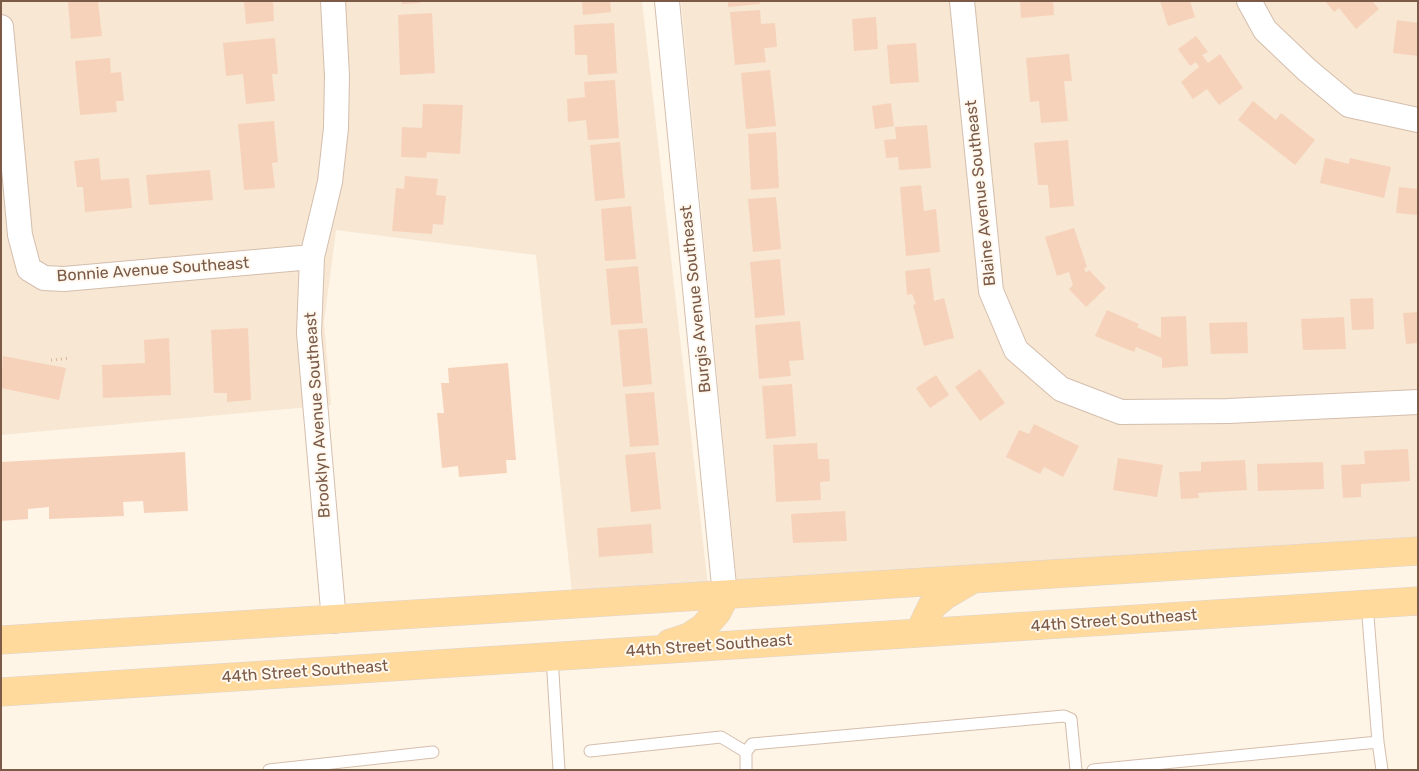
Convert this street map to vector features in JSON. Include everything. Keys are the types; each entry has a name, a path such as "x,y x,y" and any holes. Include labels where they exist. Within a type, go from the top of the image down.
{"main road":[{"path":"1,640 334,621 1418,551"},
{"path":"919,633 932,606 944,596 972,580"},
{"path":"647,651 689,637 703,628 717,612 726,596"},
{"name":"44th Street Southeast","path":"1,692 1418,601"}],"street":[{"name":"Brooklyn Avenue Southeast","path":"333,1 337,76 336,128 330,182 312,257 309,332 334,621"},
{"name":"Burgis Avenue Southeast","path":"667,1 726,596"},
{"name":"Blaine Avenue Southeast","path":"962,1 991,291 1016,350 1060,389 1121,412 1228,411 1418,402"},
{"path":"1249,1 1265,30 1307,70 1349,105 1418,120"},
{"name":"Bonnie Avenue Southeast","path":"1,27 20,234 30,269 44,278 64,279 312,257"}],"lane":[{"path":"1367,604 1382,770"},
{"path":"552,656 558,770"},
{"path":"746,770 746,752 752,744 1064,716 1071,719 1076,770"},
{"path":"590,752 720,737 746,752"},
{"path":"1093,770 1378,742"},
{"path":"269,770 433,752"}],"path":[{"path":"51,360 70,358"}],"shaded area":[{"path":"1,1 642,1 708,586 572,593 536,255 336,230 324,322 331,405 1,435"},
{"path":"681,1 1418,1 1418,541 737,584"}],"building":[{"path":"68,1 98,1 102,36 71,39"},
{"path":"244,1 273,1 274,21 246,24"},
{"path":"402,1 420,1 420,3 402,4"},
{"path":"582,1 610,1 611,12 583,15"},
{"path":"728,1 760,1 760,4 728,7"},
{"path":"1020,1 1053,1 1054,15 1021,18"},
{"path":"1160,1 1190,1 1195,17 1168,26"},
{"path":"1325,1 1372,1 1379,9 1356,29 1339,8 1334,12"},
{"path":"760,10 761,24 775,23 777,47 764,48 766,62 735,65 730,12"},
{"path":"432,13 435,73 400,75 398,15"},
{"path":"876,17 878,49 854,51 852,19"},
{"path":"1397,20 1418,23 1418,56 1393,53"},
{"path":"614,23 617,73 588,75 587,55 575,55 574,25"},
{"path":"1196,36 1208,52 1202,55 1208,63 1220,54 1243,88 1219,105 1207,89 1193,99 1181,82 1199,67 1196,62 1190,66 1178,49"},
{"path":"275,38 278,74 272,74 275,101 246,104 243,74 226,76 223,43"},
{"path":"916,43 919,82 890,84 887,45"},
{"path":"1069,54 1072,81 1064,81 1068,121 1041,123 1039,101 1030,102 1026,58"},
{"path":"110,58 111,73 121,72 124,101 116,101 117,112 80,115 75,61"},
{"path":"770,70 776,126 746,129 741,73"},
{"path":"615,80 619,138 588,140 586,120 568,122 567,99 585,97 584,82"},
{"path":"1253,101 1276,120 1281,113 1315,140 1295,165 1238,120"},
{"path":"891,103 894,126 875,129 872,106"},
{"path":"423,104 463,105 460,154 427,152 426,158 401,157 402,127 422,128"},
{"path":"274,121 278,162 272,163 275,188 244,190 238,124"},
{"path":"927,125 931,168 899,170 898,157 886,158 884,140 896,139 895,127"},
{"path":"776,132 779,188 751,190 748,134"},
{"path":"1068,140 1074,206 1050,208 1048,185 1038,185 1034,143"},
{"path":"620,142 625,198 595,201 590,145"},
{"path":"99,158 101,180 129,178 132,208 85,212 83,187 77,187 74,161"},
{"path":"1325,158 1349,164 1350,158 1391,167 1384,198 1320,183"},
{"path":"210,170 213,200 149,205 146,175"},
{"path":"405,176 438,179 436,195 446,196 443,225 433,224 432,234 392,231 396,188 404,189"},
{"path":"921,185 924,211 936,209 940,252 906,256 900,187"},
{"path":"1399,187 1418,189 1418,215 1396,213"},
{"path":"776,197 781,249 753,252 748,199"},
{"path":"631,206 636,259 605,261 601,209"},
{"path":"1074,228 1087,267 1084,268 1086,273 1089,270 1106,288 1086,307 1069,289 1073,285 1069,272 1057,276 1045,237"},
{"path":"780,259 785,315 755,318 750,262"},
{"path":"638,266 643,323 611,325 606,269"},
{"path":"930,268 934,301 944,298 954,338 924,346 913,305 916,304 912,294 907,295 905,271"},
{"path":"1373,298 1374,329 1352,330 1350,299"},
{"path":"1107,310 1139,324 1137,327 1161,338 1161,317 1186,316 1188,366 1162,368 1162,358 1136,347 1134,352 1095,336"},
{"path":"1418,312 1418,343 1406,344 1403,313"},
{"path":"1344,317 1346,349 1303,350 1301,319"},
{"path":"800,321 804,360 789,361 791,376 759,379 755,325"},
{"path":"1247,322 1248,353 1211,354 1209,323"},
{"path":"248,328 251,400 227,402 227,393 214,393 211,330"},
{"path":"647,328 652,384 623,387 618,330"},
{"path":"169,338 171,395 103,398 102,365 145,363 144,340"},
{"path":"3,356 66,368 59,400 1,388"},
{"path":"508,363 516,460 506,460 507,473 459,477 458,466 442,468 437,413 444,413 441,383 449,383 448,368"},
{"path":"980,369 1005,403 980,421 955,387"},
{"path":"936,375 949,395 930,408 916,388"},
{"path":"792,384 796,436 766,439 762,386"},
{"path":"654,392 659,445 630,447 625,394"},
{"path":"1034,424 1079,446 1063,477 1044,467 1040,474 1006,457 1019,430 1029,434"},
{"path":"817,443 818,459 829,459 830,481 820,482 821,500 776,502 773,445"},
{"path":"1408,449 1410,481 1361,484 1361,497 1343,498 1341,465 1365,464 1364,451"},
{"path":"185,452 188,511 144,513 143,501 123,502 124,516 49,519 49,507 28,509 28,519 1,521 1,462"},
{"path":"655,452 661,509 631,512 625,455"},
{"path":"1118,458 1163,465 1157,497 1113,490"},
{"path":"1245,460 1247,490 1198,493 1199,498 1181,499 1179,472 1201,471 1201,462"},
{"path":"1323,462 1324,489 1258,491 1257,464"},
{"path":"845,511 847,541 793,543 791,514"},
{"path":"651,524 653,553 599,557 597,528"}]}
